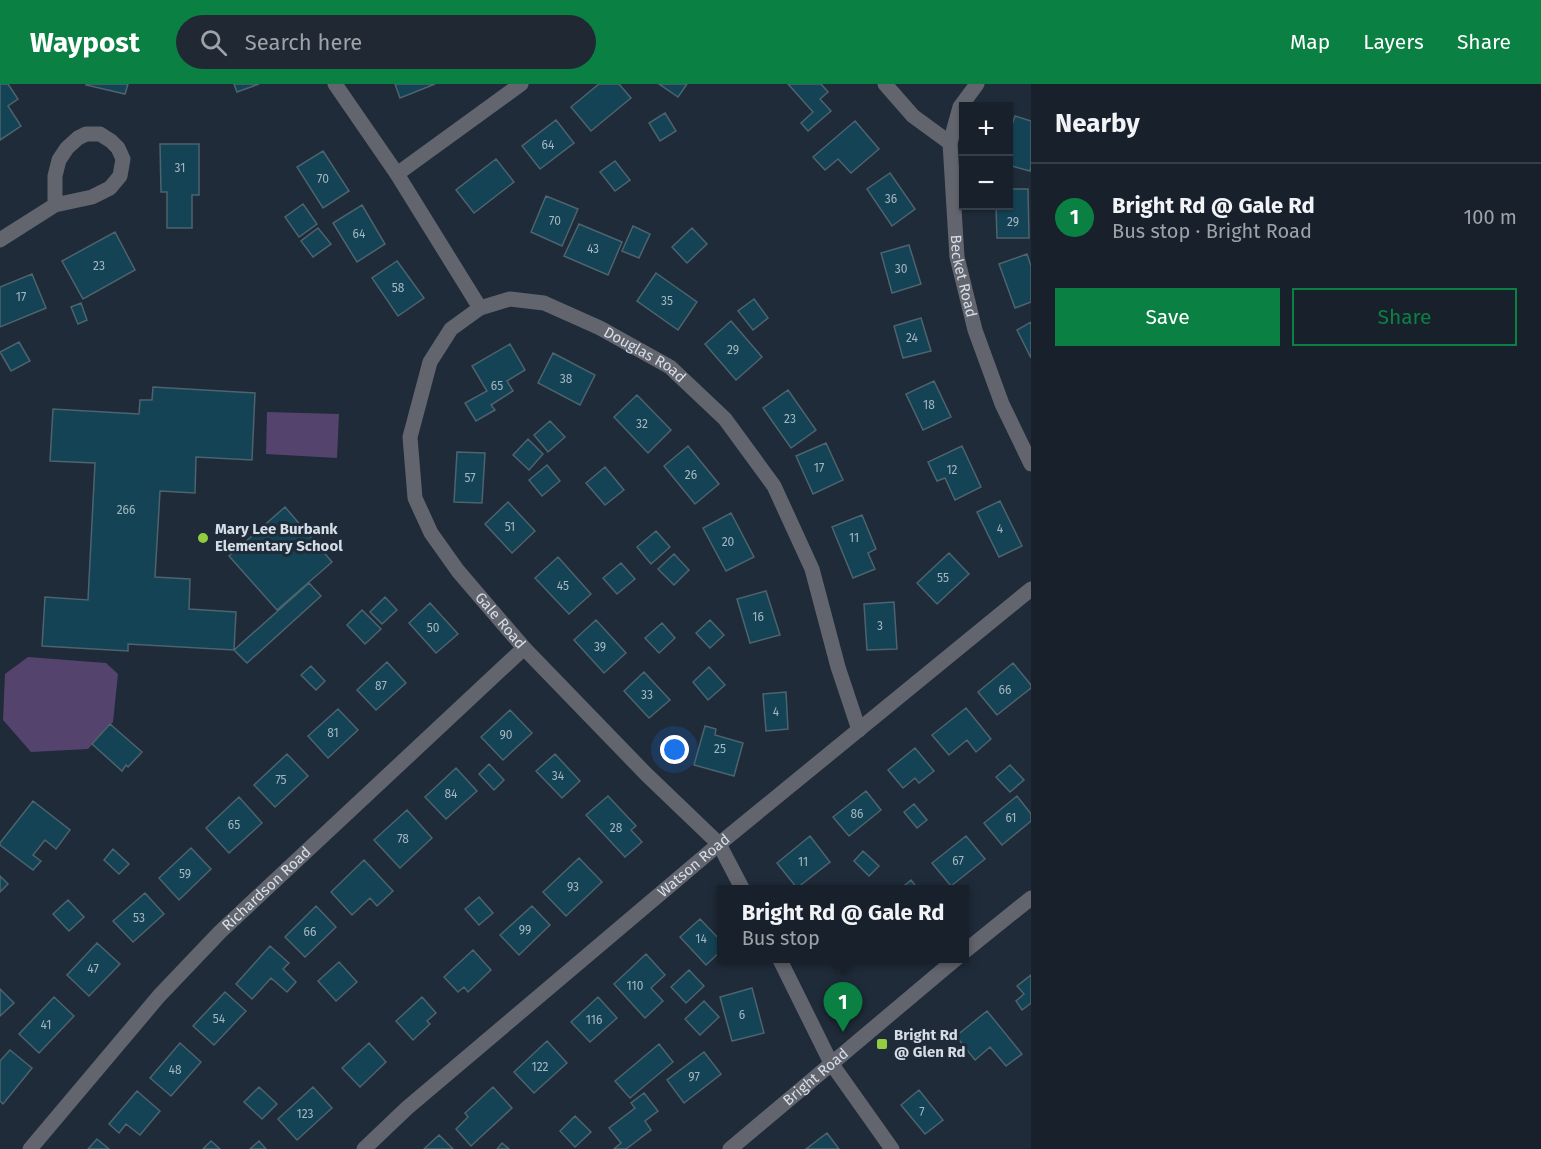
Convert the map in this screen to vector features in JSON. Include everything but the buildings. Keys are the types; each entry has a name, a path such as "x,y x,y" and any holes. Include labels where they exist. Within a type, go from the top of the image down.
{"street":[{"path":"335,84 397,174 480,308"},
{"path":"397,174 521,84"},
{"path":"885,84 913,116 950,144"},
{"name":"Becket Road","path":"977,84 960,107 950,144 957,257 973,320 1002,404 1031,464"},
{"path":"0,240 55,205 92,197 110,188 120,176 123,159 118,148 111,141 100,135 86,134 67,148 59,160 55,205"},
{"name":"Douglas Road","path":"480,308 510,299 544,303 600,328 670,367 725,419 774,486 812,569 838,667 859,730"},
{"name":"Gale Road","path":"480,308 451,329 430,362 410,437 415,498 431,533 458,571 524,648 646,774 718,844 739,885"},
{"name":"Watson Road","path":"364,1149 407,1108 718,844 1031,589"},
{"name":"Richardson Road","path":"30,1149 159,996 220,932 524,648"},
{"path":"969,948 1031,898"},
{"path":"781,963 831,1063 892,1149"},
{"name":"Bright Road","path":"730,1149 951,963"}],"shaded area":[{"path":"267,412 339,414 337,458 266,454"},
{"path":"28,657 106,663 118,674 113,722 88,749 31,752 3,720 5,674"}],"place":[{"name":"Mary Lee Burbank Elementary School","path":"203,538"},
{"name":"Bright Rd @ Gale Rd","path":"843,1032"},
{"name":"Bright Rd @ Glen Rd","path":"882,1044"}]}
